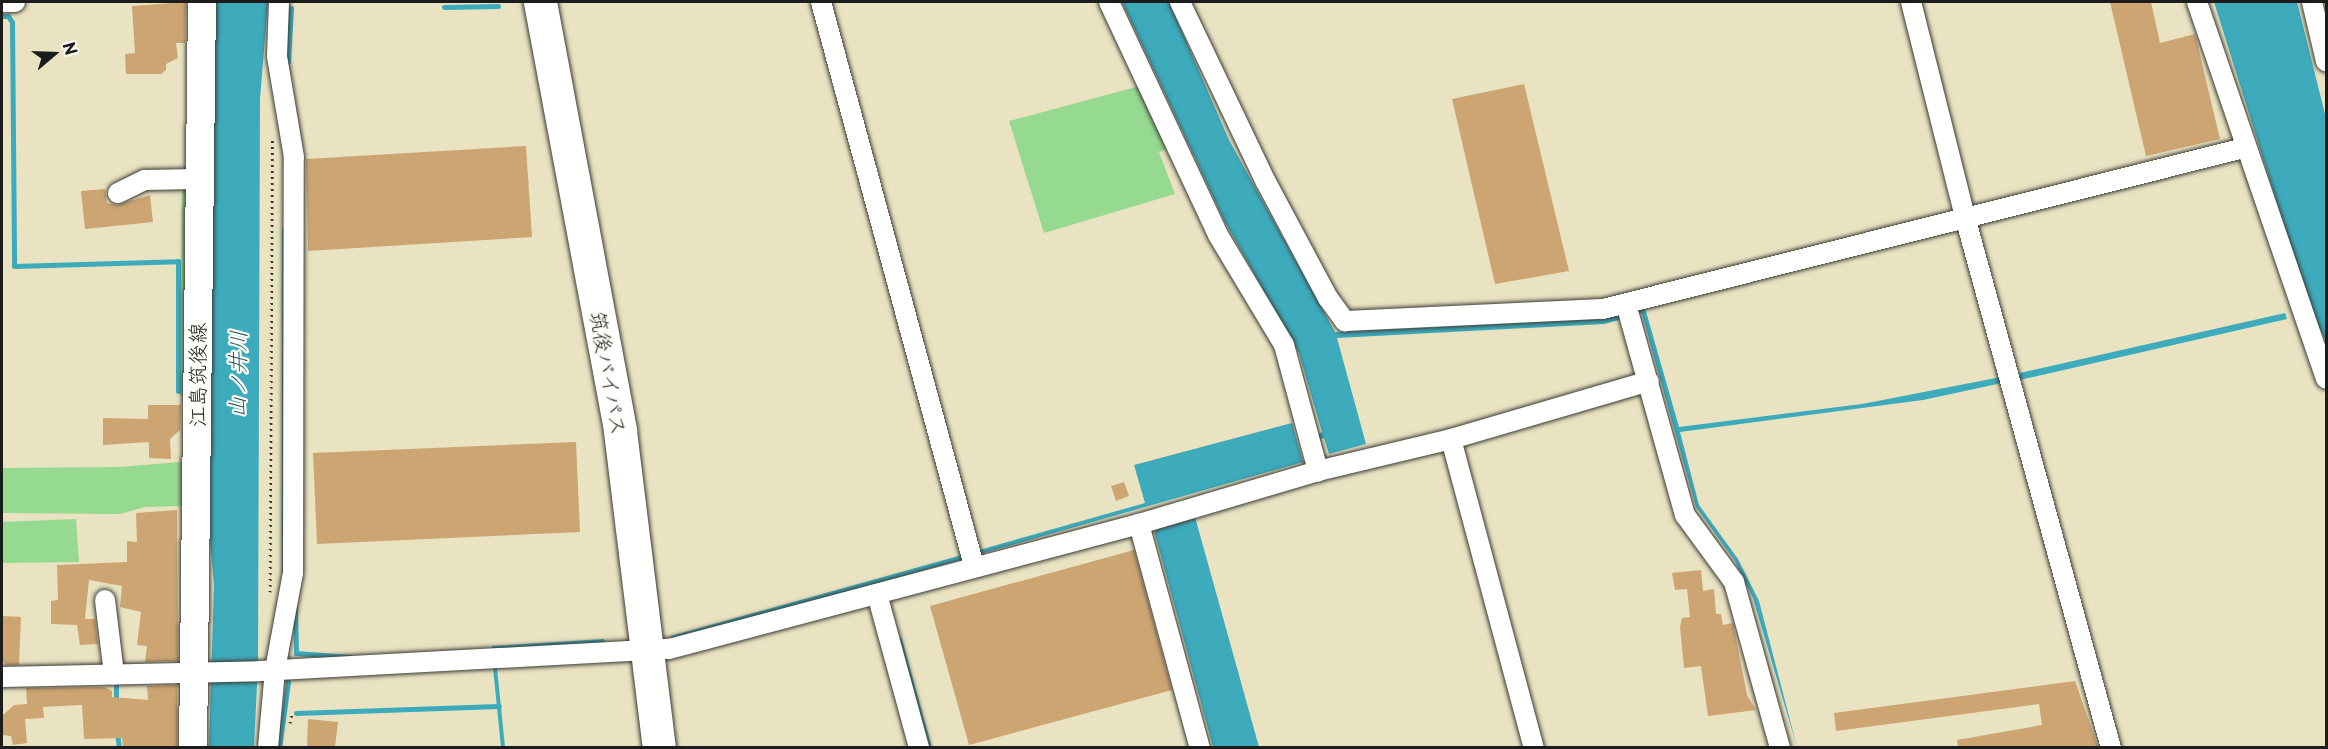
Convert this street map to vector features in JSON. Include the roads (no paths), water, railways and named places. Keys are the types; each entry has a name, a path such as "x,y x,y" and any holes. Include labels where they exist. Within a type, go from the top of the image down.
{"highway":[{"name":"筑後バイパス","path":"523,2 659,747"},
{"name":"筑後バイパス","path":"540,2 608,356 640,651 640,747"}],"main road":[{"name":"江島筑後線","path":"193,747 197,672 197,179 202,2"}],"street":[{"path":"2,2 15,2"},
{"path":"268,747 267,671 293,573 294,157 277,56 279,2"},
{"path":"820,2 974,566"},
{"path":"1109,2 1218,235 1284,345 1318,471"},
{"path":"1180,2 1266,182 1328,298 1345,321 1603,309 2244,148"},
{"path":"1911,2 1965,217 2112,747"},
{"path":"2197,2 2244,148 2326,379"},
{"path":"2312,2 2326,61"},
{"path":"118,193 145,180 197,179"},
{"path":"1626,304 1686,515 1734,582 1780,747"},
{"path":"2,677 267,671 669,649 1144,522 1318,471 1451,439 1649,381"},
{"path":"1451,439 1534,747"},
{"path":"1144,522 1200,747"},
{"path":"877,594 919,747"},
{"path":"105,600 114,674"}],"water":[{"name":"山ノ井川","path":"211,2 268,2 260,99 258,664 254,747 209,747 214,585 203,461"},
{"path":"1122,2 1169,2 1229,140 1335,332 1600,319 1622,314 1623,319 1604,324 1337,338 1366,444 1329,454 1324,438 1320,439 1318,434 1322,432 1299,353 1225,222"},
{"path":"2214,2 2297,2 2326,118 2326,341 2311,311"},
{"path":"1645,308 1679,427 1862,404 2001,377 2002,383 1923,400 1680,432 1699,505 1738,559 1759,601 1797,747 1753,598 1735,561 1696,507 1642,314 1637,309"},
{"path":"2285,313 2287,319 2020,380 2020,373"},
{"path":"1292,423 1303,462 980,554 979,550 1145,503 1134,465"},
{"path":"1195,517 1259,747 1213,747 1155,534 1155,527"},
{"path":"962,555 964,559 672,641 671,636"},
{"path":"604,639 605,643 492,651 492,646"},
{"path":"493,668 497,668 505,747 501,747"}],"waterway":[{"path":"444,7 498,6"},
{"path":"288,62 291,8"},
{"path":"2,16 8,16 12,22 14,266 178,261 178,391"},
{"path":"284,230 284,571"},
{"path":"295,608 296,653 350,657"},
{"path":"899,639 929,748"},
{"path":"116,682 116,705"},
{"path":"279,748 288,682"},
{"path":"296,713 499,706"},
{"path":"117,732 119,748"}]}
